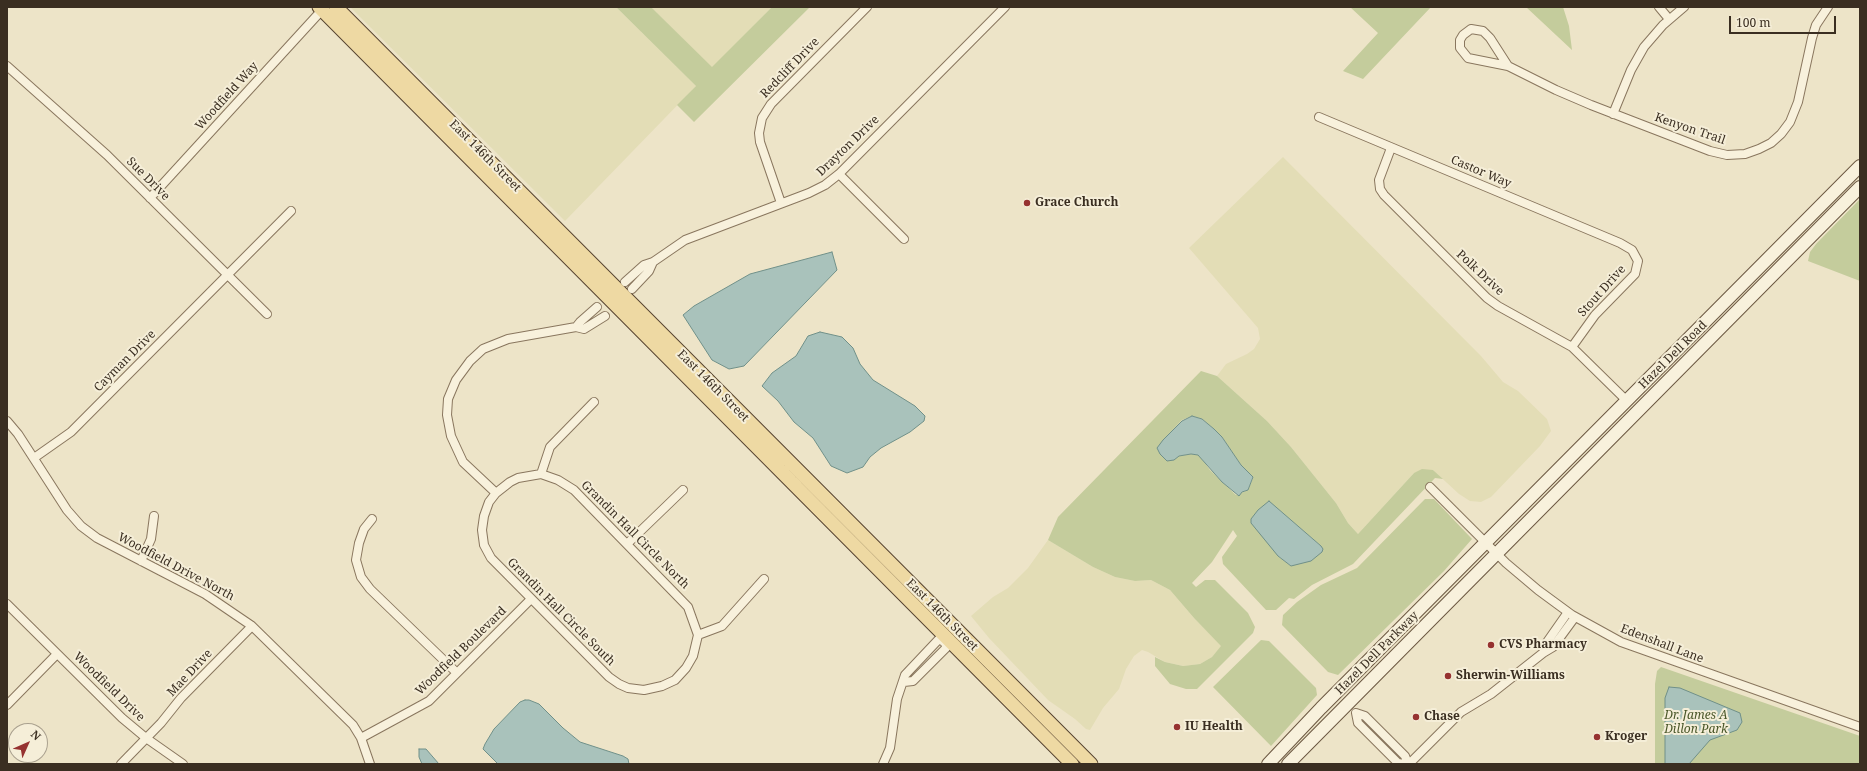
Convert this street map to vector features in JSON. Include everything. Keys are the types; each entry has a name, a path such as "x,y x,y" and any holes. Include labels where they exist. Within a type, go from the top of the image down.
{"main road":[{"name":"East 146th Street","path":"336,7 1072,764"},
{"name":"East 146th Street","path":"320,9 949,637 1091,764"},
{"name":"Hazel Dell Road","path":"1486,542 1628,401 1860,166"},
{"name":"Hazel Dell Road","path":"1496,553 1860,188"},
{"name":"Hazel Dell Parkway","path":"1268,764 1326,703 1486,542"},
{"name":"Hazel Dell Parkway","path":"1288,764 1496,553"}],"street":[{"name":"Redcliff Drive","path":"781,203 760,142 759,133 762,118 771,104 867,7"},
{"name":"Drayton Drive","path":"625,282 644,265 653,262 684,240 817,190 839,174 1005,7"},
{"path":"1659,7 1669,19"},
{"path":"1613,114 1639,54 1655,33 1684,7"},
{"name":"Kenyon Trail","path":"1508,66 1490,38 1483,31 1471,29 1463,35 1460,40 1460,48 1468,58 1508,66 1556,90 1613,114 1721,154 1738,155 1763,148 1781,134 1793,117 1798,102 1816,25 1828,7"},
{"name":"Woodfield Way","path":"150,198 320,9"},
{"name":"Sue Drive","path":"7,66 107,155 267,314"},
{"name":"Castor Way","path":"1319,117 1620,243 1632,250"},
{"name":"Polk Drive","path":"1391,148 1379,180 1380,189 1384,195 1487,298 1507,312 1572,347 1628,401"},
{"path":"839,174 904,239"},
{"name":"Cayman Drive","path":"34,458 71,432 290,211"},
{"name":"Stout Drive","path":"1572,347 1595,315 1635,274 1638,261 1632,250"},
{"name":"Drayton Drive","path":"632,289 650,271 653,262"},
{"path":"576,328 580,322 597,307"},
{"path":"594,402 550,447 542,474 518,478 510,482 496,493 464,462 451,436 447,415 448,399 456,380 470,361 483,349 508,339 576,328 584,329 605,316"},
{"name":"Woodfield Drive North","path":"7,421 34,458 67,510 81,526 97,538 205,594 252,626 344,715 361,738 370,764"},
{"name":"Grandin Hall Circle North","path":"542,474 558,480 574,490 627,544 688,607 698,635"},
{"name":"Edenshall Lane","path":"1430,487 1496,553 1538,590 1575,617 1621,642 1860,727"},
{"path":"627,544 683,490"},
{"name":"Grandin Hall Circle South","path":"496,493 484,516 482,530 484,545 497,565 609,676 619,684 628,688 650,690 668,684 681,675 693,656 698,635"},
{"path":"140,561 151,539 154,516"},
{"path":"372,519 364,528 359,543 356,560 361,577 370,589 457,673"},
{"path":"698,635 722,626 764,579"},
{"name":"Woodfield Boulevard","path":"361,738 429,701 531,599"},
{"path":"7,604 57,654"},
{"path":"1544,653 1547,642 1568,612"},
{"path":"1404,764 1398,763 1358,723 1356,714 1365,716 1406,756 1408,764 1462,712 1491,694 1544,653 1553,648 1575,617"},
{"name":"Mae Drive","path":"121,764 252,626"},
{"path":"883,764 890,748 897,699 904,682 913,680 947,647 949,637"},
{"name":"Woodfield Drive","path":"7,705 57,654 115,712 146,738 183,764"}],"shaded area":[{"path":"350,7 616,7 696,86 565,221"},
{"path":"651,7 772,7 712,68"},
{"path":"1283,157 1481,356 1503,382 1518,391 1547,419 1551,431 1540,446 1491,497 1481,502 1470,501 1459,494 1433,470 1414,473 1358,534 1348,523 1336,503 1291,447 1267,421 1217,376 1226,364 1254,349 1260,339 1258,328 1189,248"},
{"path":"1048,540 1093,567 1115,577 1135,581 1151,580 1170,590 1194,618 1222,646 1212,657 1200,664 1183,666 1165,662 1142,650 1134,656 1126,669 1119,689 1103,708 1090,730 1086,729 1075,719 1048,700 989,638 971,616 993,597 1008,588 1028,568"}],"green space":[{"path":"616,7 651,7 712,67 772,7 810,7 694,122 677,105 696,86"},
{"path":"1350,7 1431,7 1363,79 1343,71 1378,33"},
{"path":"1526,7 1563,7 1569,26 1572,50"},
{"path":"1860,199 1860,281 1808,261 1810,252 1816,244"},
{"path":"1201,371 1217,376 1267,421 1291,447 1336,503 1348,523 1358,534 1414,473 1422,469 1433,470 1443,479 1435,478 1353,564 1312,585 1294,599 1289,598 1276,610 1266,610 1223,564 1222,557 1237,536 1233,530 1212,562 1192,583 1196,587 1205,580 1215,580 1248,613 1255,627 1253,633 1197,689 1186,689 1170,684 1155,666 1155,657 1165,662 1183,666 1200,664 1212,657 1221,646 1170,590 1151,580 1135,581 1115,577 1093,567 1048,540 1058,517","holes":["1192,416 1202,419 1222,437 1241,465 1253,478 1248,490 1236,495 1210,470 1199,455 1191,454 1179,456 1163,440 1182,420","1268,501 1321,546 1291,566 1278,556"]},
{"path":"1425,499 1434,499 1472,539 1444,571 1338,675 1328,672 1282,625 1283,615 1297,602 1321,585 1357,568"},
{"path":"1261,640 1269,641 1316,688 1317,695 1271,746 1213,687"},
{"name":"Dr. James A Dillon Park","path":"1661,667 1860,736 1860,764 1655,764 1655,684 1657,671"}],"water":[{"path":"832,252 837,270 744,366 729,369 712,360 683,315 694,306 750,274"},
{"path":"820,332 842,337 853,348 860,364 873,380 915,406 925,416 924,421 910,432 881,448 870,457 863,467 847,473 831,466 813,438 794,422 778,401 762,386 772,373 796,356 808,336"},
{"path":"1192,416 1202,419 1222,437 1241,465 1253,477 1248,490 1242,492 1239,496 1222,482 1198,455 1191,454 1179,456 1174,460 1167,461 1160,454 1157,448 1163,440 1182,421"},
{"path":"1269,501 1321,546 1323,549 1322,552 1311,561 1291,566 1278,556 1251,523 1251,519 1258,510"},
{"path":"1669,687 1680,688 1740,713 1742,722 1737,730 1710,740 1689,764 1665,764 1665,698"},
{"path":"525,700 539,704 563,728 580,742 623,756 628,759 629,764 498,764 483,749 485,744 494,729 520,702"},
{"path":"419,749 426,749 439,764 422,764 419,757"}],"place":[{"name":"Grace Church","path":"1027,203"},
{"name":"CVS Pharmacy","path":"1491,645"},
{"name":"Sherwin-Williams","path":"1448,676"},
{"name":"Chase","path":"1416,717"},
{"name":"IU Health","path":"1177,727"},
{"name":"Kroger","path":"1597,737"}]}
